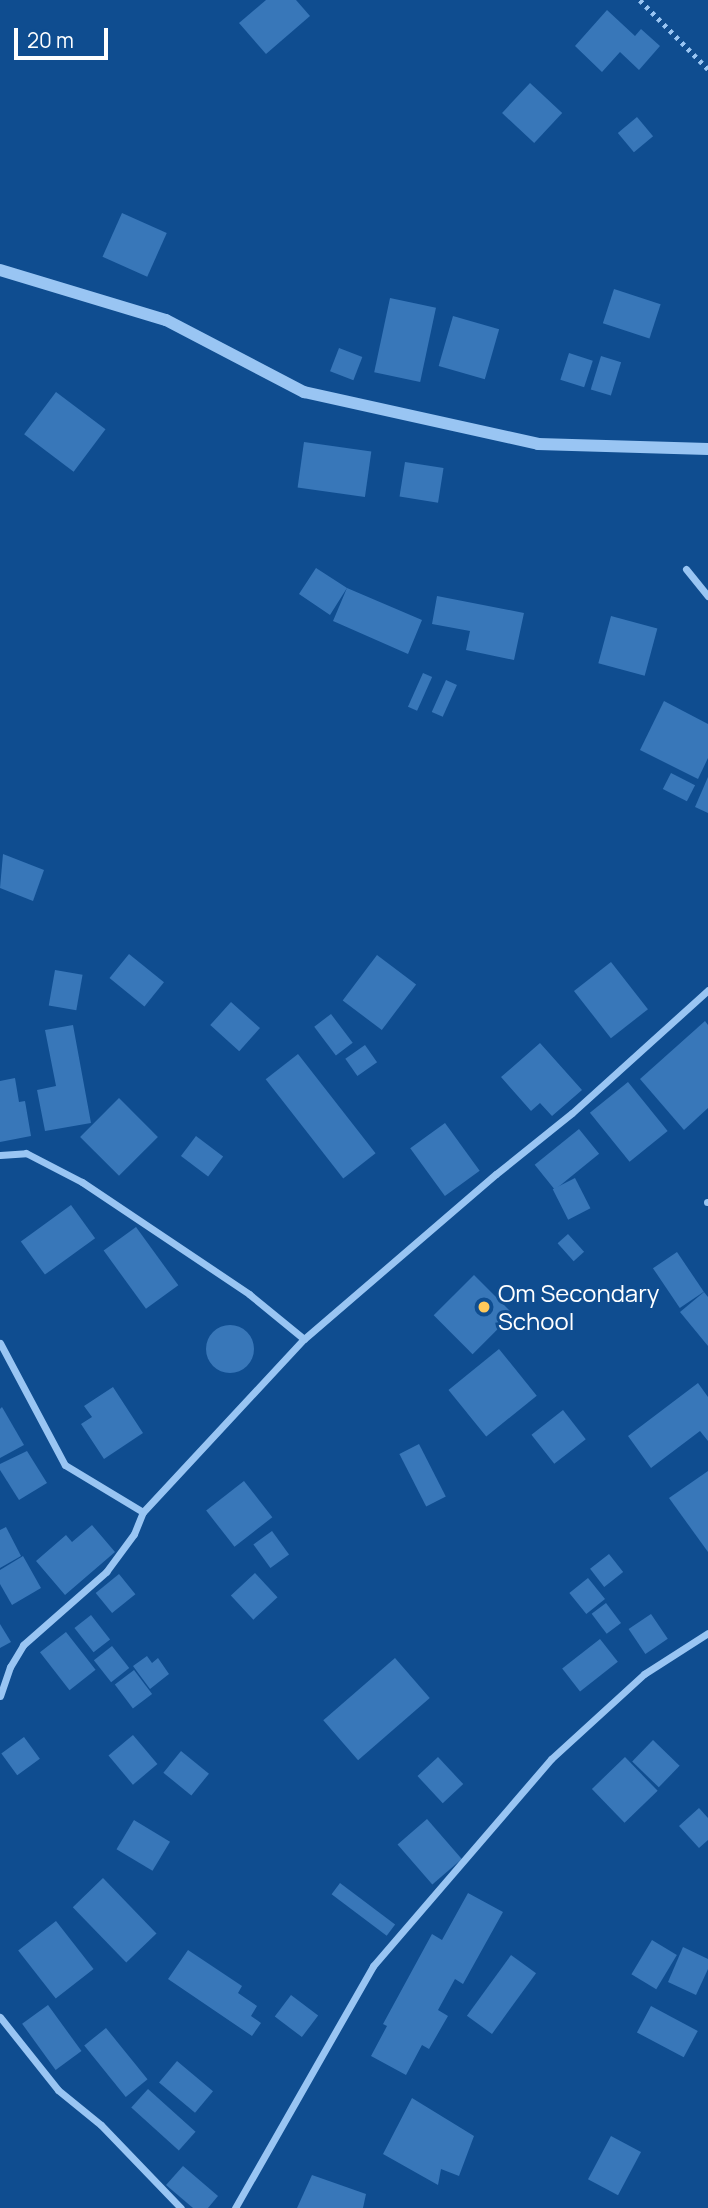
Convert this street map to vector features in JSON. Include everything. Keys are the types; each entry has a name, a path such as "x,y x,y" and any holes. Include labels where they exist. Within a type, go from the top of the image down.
{"street":[{"path":"0,270 166,320 304,392 538,444 708,449"},
{"path":"686,569 708,596"},
{"path":"0,1696 10,1667 23,1645 106,1572 134,1534 144,1513 304,1339 572,1113 708,990"},
{"path":"0,1155 26,1153 82,1182 249,1294 304,1339"},
{"path":"0,1343 65,1465 144,1513"},
{"path":"235,2208 373,1966 551,1759 644,1674 708,1633"},
{"path":"0,2017 58,2091 101,2125 181,2208"}],"path":[{"path":"640,0 708,69"}],"building":[{"path":"266,0 296,0 310,16 266,54 239,23"},
{"path":"607,10 635,36 641,29 660,46 639,70 620,52 602,72 575,46"},
{"path":"530,83 562,113 534,143 502,113"},
{"path":"637,117 653,136 634,152 618,133"},
{"path":"122,213 167,233 147,277 102,257"},
{"path":"614,289 661,304 649,338 603,323"},
{"path":"390,298 436,308 420,382 374,372"},
{"path":"453,316 499,329 485,379 439,366"},
{"path":"339,348 362,357 353,380 330,371"},
{"path":"569,353 593,361 584,387 560,380"},
{"path":"601,356 621,362 611,396 591,389"},
{"path":"56,392 106,429 74,472 24,434"},
{"path":"304,442 371,451 365,497 298,488"},
{"path":"405,462 444,468 438,503 400,497"},
{"path":"316,568 347,588 330,615 299,594"},
{"path":"347,588 422,620 408,654 333,621"},
{"path":"437,596 524,613 514,660 466,650 470,631 432,624"},
{"path":"611,616 657,628 645,676 598,663"},
{"path":"423,673 432,677 417,711 408,707"},
{"path":"446,680 457,685 443,717 432,712"},
{"path":"664,701 708,724 708,758 698,779 640,750"},
{"path":"671,773 695,785 687,801 663,789"},
{"path":"708,777 708,813 695,807"},
{"path":"3,854 44,870 33,901 0,888"},
{"path":"129,954 164,982 144,1006 109,978"},
{"path":"377,955 416,984 382,1030 343,1001"},
{"path":"611,962 648,1009 611,1038 574,991"},
{"path":"55,970 83,975 76,1010 49,1005"},
{"path":"231,1002 260,1028 239,1051 210,1025"},
{"path":"331,1014 353,1043 336,1055 314,1027"},
{"path":"705,1021 708,1025 708,1108 684,1130 640,1079"},
{"path":"73,1025 91,1123 45,1131 37,1090 56,1086 45,1030"},
{"path":"540,1043 582,1090 552,1116 540,1103 531,1111 501,1077"},
{"path":"365,1045 377,1062 357,1076 345,1059"},
{"path":"298,1054 376,1153 343,1179 266,1079"},
{"path":"15,1078 19,1102 25,1101 31,1136 0,1142 0,1081"},
{"path":"628,1082 668,1131 630,1162 590,1113"},
{"path":"119,1098 158,1137 119,1176 80,1137"},
{"path":"445,1123 480,1171 445,1196 410,1148"},
{"path":"579,1129 599,1154 555,1190 535,1165"},
{"path":"196,1136 223,1156 208,1176 181,1156"},
{"path":"575,1178 590,1208 568,1220 553,1189"},
{"path":"71,1205 95,1238 45,1275 21,1241"},
{"path":"136,1227 178,1285 146,1309 104,1251"},
{"path":"568,1234 584,1252 574,1261 558,1243"},
{"path":"677,1252 704,1292 680,1308 653,1268"},
{"path":"474,1275 513,1314 473,1354 434,1315"},
{"path":"704,1292 708,1297 708,1346 680,1312"},
{"path":"230,1325 239,1326 247,1332 253,1340 253,1358 247,1366 239,1372 230,1373 221,1372 213,1366 207,1358 206,1349 207,1340 213,1332 221,1326"},
{"path":"499,1349 537,1396 486,1437 448,1390"},
{"path":"698,1383 708,1397 708,1441 700,1431 651,1468 628,1436"},
{"path":"113,1387 143,1433 104,1459 81,1424 92,1417 84,1406"},
{"path":"2,1407 24,1445 0,1458 0,1409"},
{"path":"563,1410 586,1439 554,1464 531,1435"},
{"path":"419,1444 446,1497 426,1507 399,1454"},
{"path":"27,1451 47,1483 19,1500 0,1470 0,1464"},
{"path":"708,1471 708,1552 669,1498"},
{"path":"244,1481 272,1517 234,1547 206,1511"},
{"path":"92,1525 115,1552 65,1595 36,1561 66,1535 72,1542"},
{"path":"6,1527 21,1556 0,1568 0,1530"},
{"path":"272,1531 289,1554 270,1568 253,1545"},
{"path":"609,1554 623,1572 604,1587 590,1569"},
{"path":"23,1556 41,1588 12,1605 0,1584 0,1570"},
{"path":"255,1573 278,1597 253,1620 231,1596"},
{"path":"119,1574 135,1594 112,1613 96,1593"},
{"path":"588,1578 605,1599 586,1614 569,1593"},
{"path":"606,1603 621,1623 607,1634 592,1614"},
{"path":"651,1614 668,1639 645,1654 629,1629"},
{"path":"91,1615 110,1639 94,1652 74,1628"},
{"path":"0,1624 11,1642 0,1648"},
{"path":"66,1632 96,1670 70,1690 40,1652"},
{"path":"600,1639 618,1662 580,1691 562,1669"},
{"path":"112,1646 129,1668 111,1682 94,1660"},
{"path":"147,1656 152,1663 158,1658 169,1674 150,1689 133,1666"},
{"path":"395,1658 430,1698 358,1760 323,1720"},
{"path":"134,1670 152,1694 133,1708 115,1684"},
{"path":"133,1735 157,1764 133,1785 108,1756"},
{"path":"24,1737 40,1759 17,1775 1,1753"},
{"path":"653,1740 680,1766 659,1787 632,1762"},
{"path":"181,1751 209,1774 191,1795 163,1773"},
{"path":"438,1757 463,1784 443,1803 418,1776"},
{"path":"625,1757 658,1791 625,1823 592,1789"},
{"path":"699,1808 708,1818 708,1840 699,1848 679,1826"},
{"path":"427,1819 462,1859 432,1885 398,1845"},
{"path":"134,1820 170,1842 152,1871 116,1849"},
{"path":"103,1878 156,1933 126,1963 73,1907"},
{"path":"340,1883 395,1925 387,1936 332,1894"},
{"path":"468,1893 503,1912 463,1984 455,1979 438,2010 448,2016 429,2049 422,2045 406,2075 371,2056 387,2026 383,2024 432,1934 442,1940"},
{"path":"56,1921 94,1969 56,1999 18,1951"},
{"path":"652,1940 677,1955 656,1989 631,1974"},
{"path":"683,1947 708,1959 708,1969 696,1995 668,1982"},
{"path":"188,1950 242,1986 238,1993 257,2006 251,2016 261,2023 252,2036 168,1979"},
{"path":"511,1955 536,1973 492,2034 467,2016"},
{"path":"291,1995 318,2015 302,2037 275,2017"},
{"path":"48,2005 82,2051 56,2070 22,2024"},
{"path":"651,2006 698,2031 684,2057 637,2032"},
{"path":"106,2028 148,2079 126,2097 84,2046"},
{"path":"177,2061 213,2091 195,2113 159,2082"},
{"path":"148,2089 196,2132 179,2150 131,2108"},
{"path":"412,2098 474,2136 459,2176 441,2169 438,2185 383,2154"},
{"path":"611,2136 641,2152 618,2195 588,2179"},
{"path":"183,2166 218,2196 208,2208 193,2208 166,2185"},
{"path":"312,2175 366,2194 363,2208 297,2208"}],"place":[{"name":"Om Secondary School","path":"484,1307"}]}
